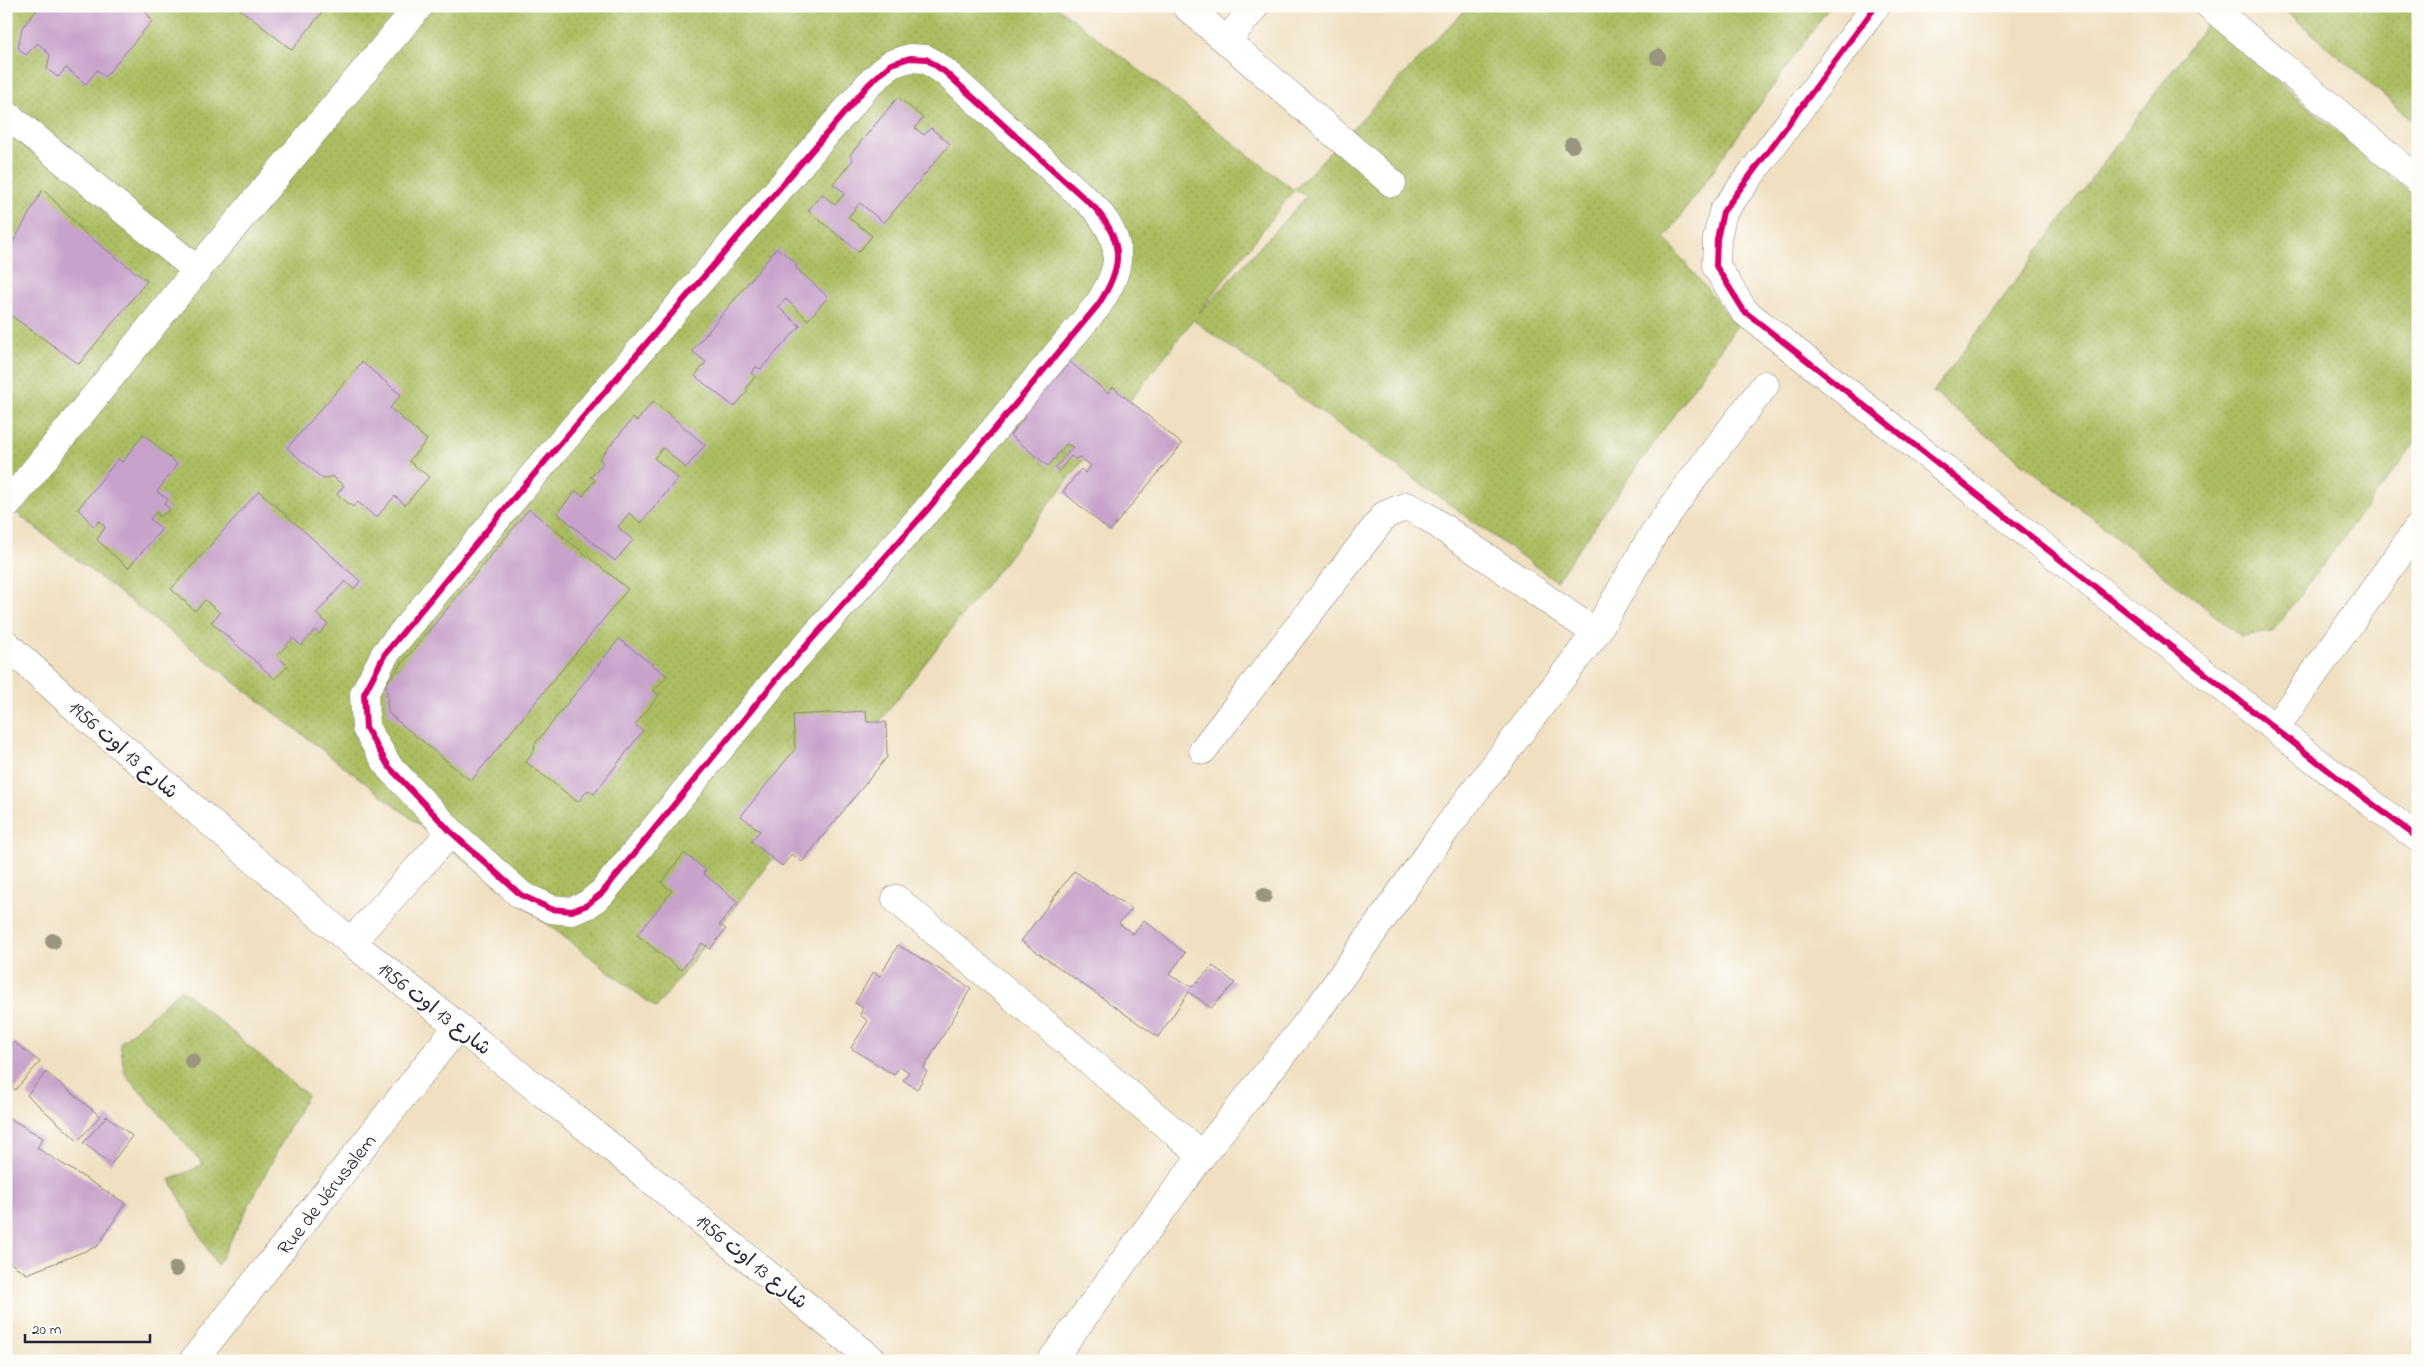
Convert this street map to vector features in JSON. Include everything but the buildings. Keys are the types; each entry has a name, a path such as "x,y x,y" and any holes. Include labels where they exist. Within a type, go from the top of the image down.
{"street":[{"path":"6,506 197,270 419,6"},
{"path":"1186,6 1392,183"},
{"path":"1227,41 1255,6"},
{"path":"1876,6 1723,212 1717,238 1716,266 1744,311 2418,838"},
{"path":"2210,6 2418,180"},
{"path":"910,58 926,59 945,72 1095,208 1107,222 1114,237 1116,250 1116,268 1111,286 1098,305 928,508 780,675 602,893 587,905 572,911 551,909 521,895 451,832 389,767 366,728 364,694 385,654 518,493 869,84 891,64 910,58"},
{"path":"6,114 197,270"},
{"path":"1051,1361 1202,1155 1319,1008 1446,829 1596,633 1654,533 1692,479 1765,385"},
{"path":"1203,750 1385,516 1407,506 1426,516 1596,633"},
{"path":"2275,728 2418,528"},
{"name":"شارع 13 اوت 1956","path":"6,644 77,709 351,942 600,1138 874,1361"},
{"path":"351,942 451,832"},
{"path":"896,899 1202,1155"},
{"name":"Rue de Jérusalem","path":"193,1361 458,1026"}],"green space":[{"path":"6,6 1056,6 1294,190 1469,6 1830,6 1665,238 1737,326 1556,581 1193,320 656,1008 6,505","holes":["1294,190 1307,196 1199,313"]},
{"path":"2280,6 2418,6 2418,125"},
{"path":"2208,22 2418,200 2418,439 2272,632 2241,636 1933,392"},
{"path":"181,989 307,1095 217,1266 170,1180 203,1164 125,1074 120,1043"}],"cycle path":[{"path":"1876,6 1723,212 1717,239 1716,266 1744,311 2347,785 2418,838"},
{"path":"910,58 926,59 945,72 1095,208 1105,221 1116,244 1116,267 1112,279 1098,305 928,509 780,675 602,893 587,905 572,911 551,909 521,895 451,832 389,767 366,728 364,694 385,654 512,500 869,84 891,64 910,58"}]}
